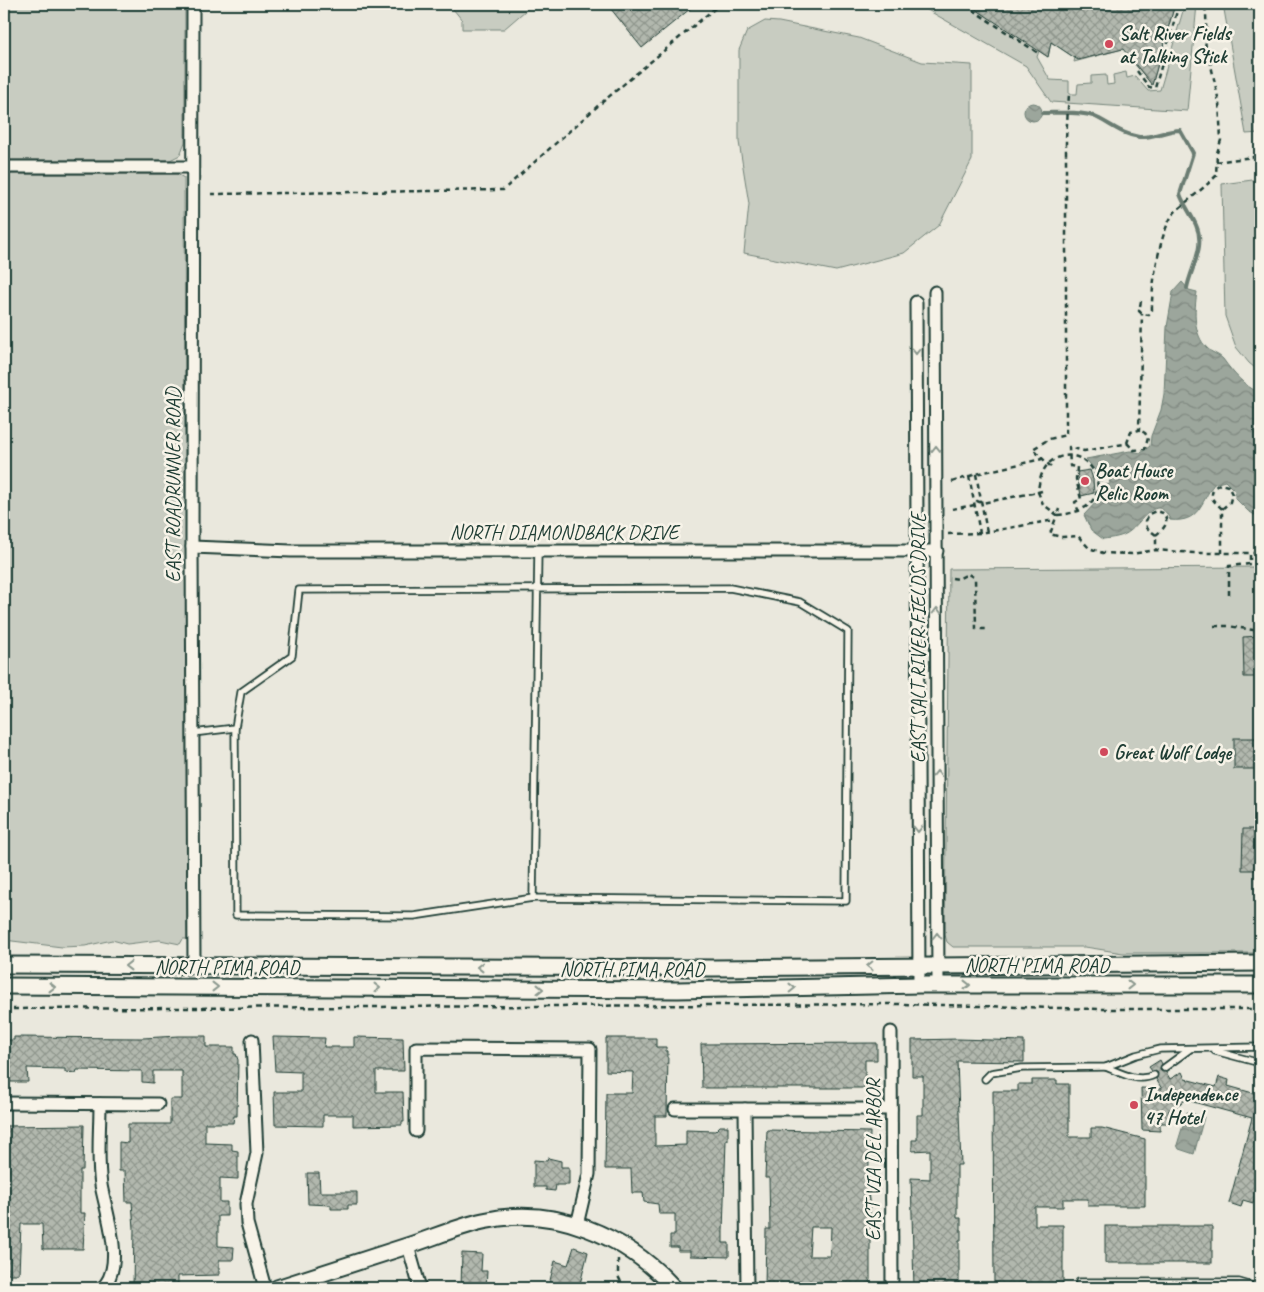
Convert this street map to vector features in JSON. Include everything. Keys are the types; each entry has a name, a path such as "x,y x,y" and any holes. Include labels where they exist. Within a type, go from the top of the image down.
{"main road":[{"path":"1184,963 1211,972 1260,973"},
{"name":"NORTH PIMA ROAD","path":"4,965 713,968 937,964 1260,963"},
{"name":"NORTH PIMA ROAD","path":"4,986 678,990 919,985 1260,985"},
{"path":"278,1288 474,1224 504,1218 527,1217 577,1225 625,1245 644,1259 674,1288"}],"street":[{"name":"EAST ROADRUNNER ROAD","path":"193,4 192,547 194,966"},
{"path":"4,167 192,167"},
{"name":"EAST SALT RIVER FIELDS DRIVE","path":"934,292 937,551 938,985"},
{"name":"EAST SALT RIVER FIELDS DRIVE","path":"916,302 919,985"},
{"name":"NORTH DIAMONDBACK DRIVE","path":"192,547 291,551 937,551"},
{"name":"EAST VIA DEL ARBOR","path":"891,1032 892,1288"},
{"path":"252,1040 258,1143 246,1204 248,1223 265,1288"},
{"path":"416,1131 416,1048 590,1049 589,1174 577,1225"},
{"path":"4,1103 158,1104"},
{"path":"100,1104 101,1185 111,1224 113,1266 110,1281 102,1288"},
{"path":"675,1109 891,1109"},
{"path":"745,1109 747,1288"},
{"path":"408,1246 420,1288"}],"lane":[{"path":"534,898 538,550"},
{"path":"730,588 800,602 848,631 846,901 534,898 414,916 236,915 235,728 241,692 292,656 299,590 537,589 730,588"},
{"path":"193,734 235,728"},
{"path":"1106,1067 1136,1054 1152,1051 1260,1047"},
{"path":"1164,1068 1190,1050"},
{"path":"1206,1050 1260,1063"},
{"path":"985,1079 991,1073 1022,1068 1106,1067 1134,1078 1148,1078 1154,1075"},
{"path":"1079,1288 1079,1282 1239,1282 1260,1288"}],"path":[{"path":"211,194 503,190 600,104 720,4"},
{"path":"1137,71 1149,87 1155,88 1179,4"},
{"path":"1142,314 1149,315 1152,310 1164,233 1174,213 1216,176 1216,162 1221,140 1219,102 1209,56 1206,53 1205,34 1208,20 1204,4"},
{"path":"965,5 1038,53"},
{"path":"1050,466 1033,449 1049,439 1066,436 1066,138 1069,94"},
{"path":"1216,162 1260,156"},
{"path":"1139,430 1142,314 1139,311 1141,301"},
{"path":"1139,430 1145,433 1148,438 1145,449 1134,450 1127,443 1130,432 1139,430"},
{"path":"1079,512 1075,502 1081,499 1076,479 1077,467 1070,466 1069,447 1084,451 1127,443"},
{"path":"1069,454 1082,458 1091,467 1096,480 1095,496 1089,506 1079,512 1057,515 1043,504 1040,491 1042,474 1050,466 1054,459 1069,454"},
{"path":"952,482 976,474 1043,459"},
{"path":"976,474 987,532"},
{"path":"969,476 980,533"},
{"path":"1096,480 1105,478"},
{"path":"1222,509 1214,504 1212,495 1215,487 1220,484 1228,486 1232,494 1230,502 1222,509 1222,553"},
{"path":"952,509 974,505 977,501 982,503 1040,491"},
{"path":"1059,509 1050,534 1062,537 1078,536 1089,548 1103,554 1132,554 1156,550 1260,553"},
{"path":"1156,511 1163,513 1166,521 1164,529 1156,535 1147,528 1146,521 1149,514 1156,511"},
{"path":"952,534 980,533 1055,520"},
{"path":"1156,535 1156,550"},
{"path":"1229,594 1229,566 1250,564 1250,553"},
{"path":"952,578 958,579 968,574 975,578 976,629 989,629"},
{"path":"1214,626 1228,626 1260,631"},
{"path":"4,1008 901,1004 1098,1010 1260,1009"},
{"path":"618,1256 618,1276 624,1288"}],"shaded area":[{"path":"4,4 185,4 185,142 180,155 170,160 4,160"},
{"path":"449,4 533,4 504,29 462,29 462,20"},
{"path":"917,4 957,4 963,8 966,4 1175,4 1152,85 1129,57 1133,46 1074,62 1075,58 1051,42 1048,57 1039,51 1037,57 1050,80 1069,81 1069,94 1077,94 1078,84 1091,83 1091,76 1106,75 1107,85 1114,84 1113,75 1126,72 1127,78 1135,76 1148,91 1160,90 1185,4 1197,4 1187,111 1051,102 1026,66"},
{"path":"1223,4 1260,4 1260,133 1246,134"},
{"path":"765,21 779,22 859,38 922,62 972,65 972,160 939,225 904,253 836,271 744,253 749,204 739,142 739,50 747,31"},
{"path":"4,174 177,174 184,178 187,939 183,939 180,944 160,940 127,944 112,940 85,946 62,947 4,940"},
{"path":"1260,179 1260,372 1249,363 1236,347 1225,316 1222,184"},
{"name":"Great Wolf Lodge","path":"1260,567 1260,953 1123,953 1085,947 953,947 947,942 945,935 949,569"}],"water":[{"path":"1033,103 1039,106 1042,112 1039,118 1033,121 1027,118 1024,112 1027,106"},
{"path":"1182,282 1189,290 1197,292 1196,322 1202,342 1209,350 1221,357 1244,383 1260,393 1260,518 1248,511 1235,498 1235,491 1225,481 1214,484 1198,510 1188,518 1170,520 1160,508 1155,509 1144,516 1124,535 1103,539 1091,530 1084,515 1098,500 1101,486 1110,484 1108,473 1098,474 1086,459 1130,451 1141,453 1150,446 1151,436 1161,410 1164,394 1167,327 1173,292"},
{"path":"1187,1112 1204,1117 1194,1154 1179,1149 1177,1145"}],"building":[{"path":"607,4 696,4 642,48"},
{"name":"Salt River Fields at Talking Stick","path":"968,4 1175,4 1152,85 1123,49 1078,60 1051,42 1048,57"},
{"name":"Boat House Relic Room","path":"1090,470 1094,493 1081,496 1077,472"},
{"path":"1260,636 1260,677 1244,677 1243,637"},
{"path":"1234,738 1260,738 1260,769 1234,769"},
{"path":"1243,829 1260,829 1260,870 1242,870"},
{"path":"206,1036 206,1047 234,1047 234,1054 236,1054 238,1060 237,1116 234,1116 233,1123 205,1123 205,1143 232,1144 232,1150 238,1151 238,1179 220,1178 220,1202 227,1202 227,1216 218,1216 218,1246 234,1247 233,1260 219,1260 219,1275 178,1276 178,1288 133,1288 134,1228 132,1202 126,1202 125,1171 119,1171 119,1142 128,1143 128,1124 170,1124 170,1099 182,1099 182,1071 153,1071 153,1083 142,1082 142,1071 77,1070 76,1073 65,1072 65,1069 27,1068 28,1082 4,1082 4,1040 14,1040 14,1037 143,1038"},
{"path":"273,1037 325,1038 324,1047 354,1047 354,1037 403,1038 404,1071 376,1071 376,1092 403,1092 404,1122 402,1122 402,1125 353,1126 353,1115 323,1115 323,1126 275,1125 274,1092 301,1092 301,1072 275,1071"},
{"path":"606,1038 656,1038 656,1047 666,1047 666,1051 668,1051 667,1116 655,1116 655,1146 686,1145 686,1130 715,1131 720,1126 728,1126 723,1243 729,1243 729,1257 690,1256 690,1251 678,1251 678,1247 670,1247 670,1235 675,1235 675,1214 659,1214 658,1204 644,1202 643,1193 632,1193 631,1169 605,1169 606,1093 632,1093 633,1072 606,1071"},
{"path":"912,1040 1024,1041 1024,1062 957,1061 961,1165 957,1165 957,1218 961,1218 959,1288 914,1288 911,1178 930,1179 930,1150 912,1151 912,1140 917,1140 917,1115 923,1115 923,1076 912,1076"},
{"path":"877,1043 877,1060 865,1060 865,1088 702,1088 701,1044"},
{"path":"1160,1060 1162,1064 1160,1070 1166,1072 1170,1079 1182,1072 1185,1079 1216,1087 1219,1077 1229,1080 1228,1086 1260,1095 1260,1177 1253,1203 1243,1200 1241,1207 1229,1203 1252,1118 1186,1100 1169,1110 1169,1123 1160,1123 1160,1131 1142,1130 1141,1088 1162,1089 1156,1079 1158,1073 1152,1071 1149,1067"},
{"path":"1032,1080 1057,1080 1057,1084 1069,1084 1069,1137 1091,1137 1091,1128 1102,1128 1145,1139 1145,1206 1088,1206 1088,1199 1063,1199 1063,1207 1035,1207 1035,1225 1063,1225 1063,1288 994,1288 993,1091 1018,1091 1018,1084 1032,1084"},
{"path":"84,1125 83,1170 80,1170 80,1213 85,1213 83,1249 43,1249 42,1224 21,1224 19,1274 4,1274 4,1126"},
{"path":"767,1130 870,1132 868,1191 870,1209 870,1288 765,1288 766,1229 770,1229 769,1178 765,1178","holes":["811,1227 831,1227 830,1256 809,1256"]},
{"path":"548,1158 561,1161 561,1167 569,1167 569,1185 556,1185 555,1191 546,1190 546,1187 534,1187 534,1160 547,1161"},
{"path":"307,1173 319,1173 320,1192 357,1192 357,1205 348,1205 348,1209 331,1209 331,1205 308,1204"},
{"path":"1105,1226 1212,1226 1212,1263 1105,1263"},
{"path":"574,1247 588,1252 579,1288 548,1288 555,1261 568,1265"},
{"path":"462,1253 482,1254 481,1271 487,1271 486,1288 461,1288"}],"waterway":[{"path":"1042,113 1087,114 1127,134 1139,137 1180,130 1193,153 1180,194 1199,233 1199,249 1187,288"}],"place":[{"name":"Salt River Fields at Talking Stick","path":"1109,44"},
{"name":"Boat House Relic Room","path":"1085,481"},
{"name":"Great Wolf Lodge","path":"1104,752"},
{"name":"Independence 47 Hotel","path":"1134,1105"}]}
